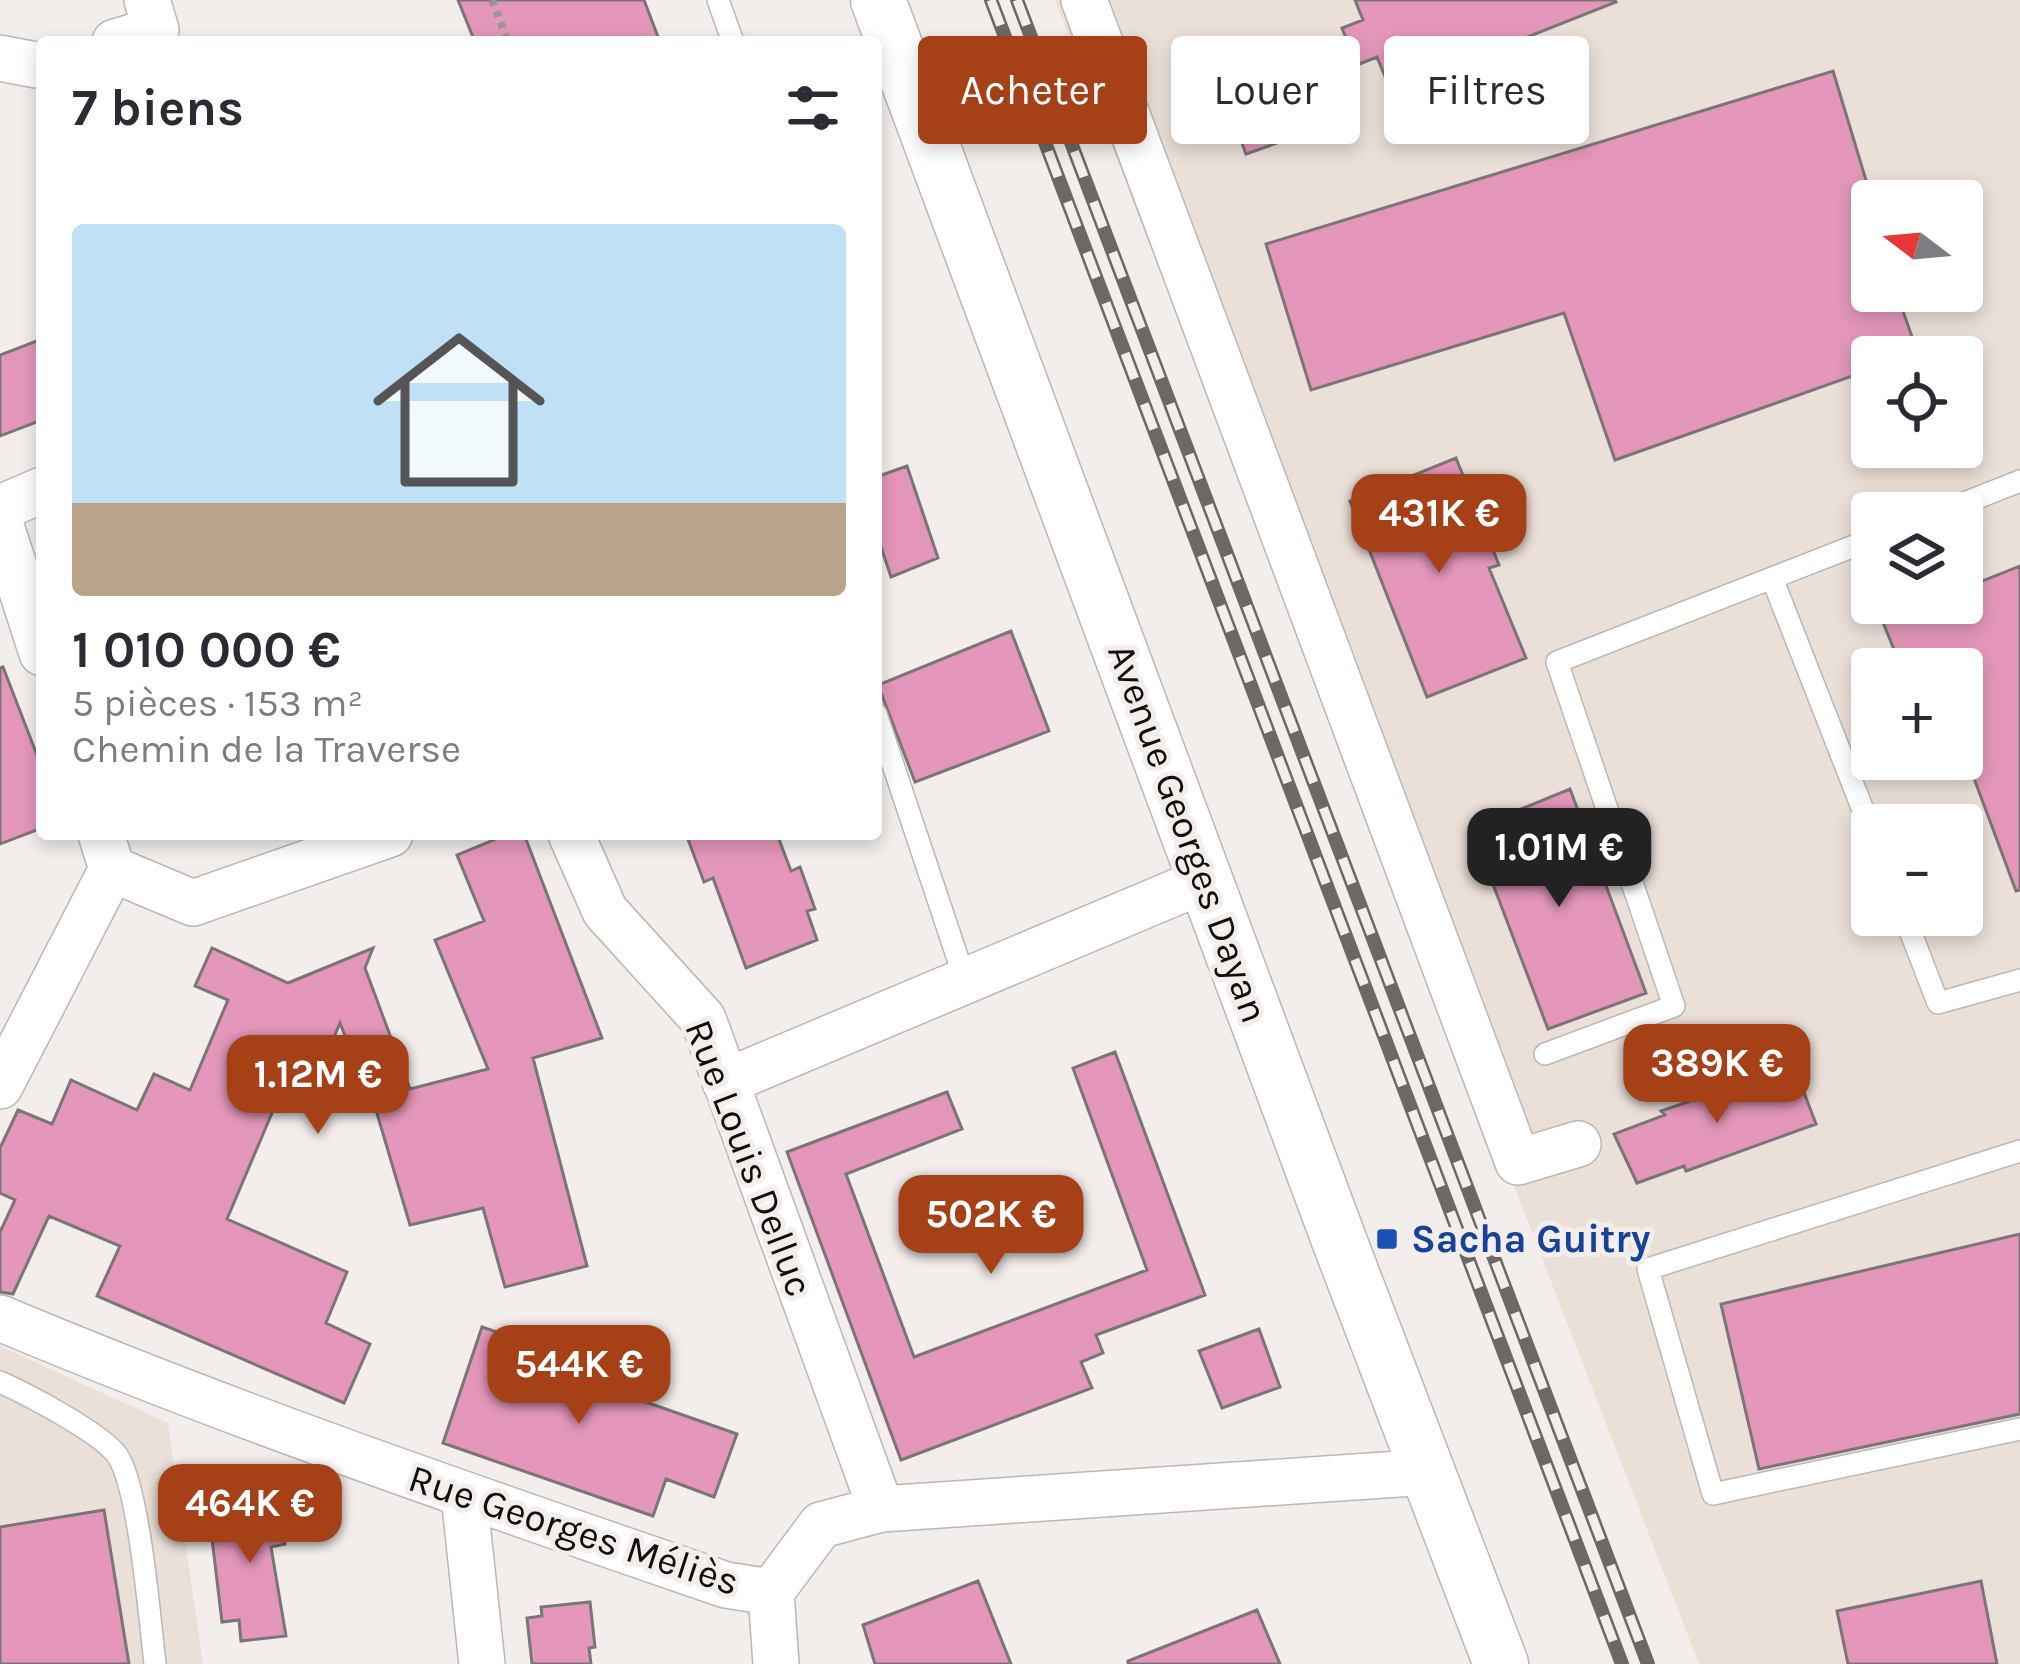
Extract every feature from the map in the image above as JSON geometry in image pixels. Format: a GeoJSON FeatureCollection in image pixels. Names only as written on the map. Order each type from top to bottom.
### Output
{"type":"FeatureCollection","features":[{"type":"Feature","properties":{"kind":"street"},"geometry":{"type":"LineString","coordinates":[[136,36],[156,30],[147,0]]}},
{"type":"Feature","properties":{"kind":"street","name":"Avenue Georges Dayan"},"geometry":{"type":"LineString","coordinates":[[878,0],[1501,1664]]}},
{"type":"Feature","properties":{"kind":"street"},"geometry":{"type":"LineString","coordinates":[[1084,0],[1518,1162],[1578,1144]]}},
{"type":"Feature","properties":{"kind":"street"},"geometry":{"type":"LineString","coordinates":[[0,508],[36,493]]}},
{"type":"Feature","properties":{"kind":"street"},"geometry":{"type":"LineString","coordinates":[[0,523],[36,634]]}},
{"type":"Feature","properties":{"kind":"street"},"geometry":{"type":"LineString","coordinates":[[0,1086],[106,852],[193,903],[373,840]]}},
{"type":"Feature","properties":{"kind":"street","name":"Rue Louis Delluc"},"geometry":{"type":"LineString","coordinates":[[574,840],[605,910],[703,1019],[881,1509]]}},
{"type":"Feature","properties":{"kind":"street"},"geometry":{"type":"LineString","coordinates":[[725,1082],[1205,880]]}},
{"type":"Feature","properties":{"kind":"street","name":"Rue Georges Méliès"},"geometry":{"type":"LineString","coordinates":[[0,1318],[182,1394],[464,1495],[726,1585],[771,1592],[821,1525],[881,1509],[1428,1472]]}},
{"type":"Feature","properties":{"kind":"street"},"geometry":{"type":"LineString","coordinates":[[464,1495],[482,1664]]}},
{"type":"Feature","properties":{"kind":"street"},"geometry":{"type":"LineString","coordinates":[[771,1592],[776,1664]]}},
{"type":"Feature","properties":{"kind":"lane"},"geometry":{"type":"LineString","coordinates":[[718,0],[731,36]]}},
{"type":"Feature","properties":{"kind":"lane"},"geometry":{"type":"LineString","coordinates":[[1983,496],[2020,481]]}},
{"type":"Feature","properties":{"kind":"lane"},"geometry":{"type":"LineString","coordinates":[[1545,1054],[1674,1006],[1557,662],[1851,547]]}},
{"type":"Feature","properties":{"kind":"lane"},"geometry":{"type":"LineString","coordinates":[[1772,578],[1861,804]]}},
{"type":"Feature","properties":{"kind":"lane"},"geometry":{"type":"LineString","coordinates":[[882,732],[965,980]]}},
{"type":"Feature","properties":{"kind":"lane"},"geometry":{"type":"LineString","coordinates":[[1912,936],[1938,1003],[2020,980]]}},
{"type":"Feature","properties":{"kind":"lane"},"geometry":{"type":"LineString","coordinates":[[2020,1151],[1648,1269],[1714,1494],[2020,1429]]}},
{"type":"Feature","properties":{"kind":"lane"},"geometry":{"type":"LineString","coordinates":[[0,1382],[82,1427],[118,1455],[134,1505],[155,1664]]}},
{"type":"Feature","properties":{"kind":"path"},"geometry":{"type":"LineString","coordinates":[[492,0],[506,36]]}},
{"type":"Feature","properties":{"kind":"shaded area"},"geometry":{"type":"Polygon","coordinates":[[[1055,0],[2020,0],[2020,1664],[1699,1664],[1111,144],[1147,144],[1147,36],[1069,36],[1055,0]]]}},
{"type":"Feature","properties":{"kind":"shaded area"},"geometry":{"type":"Polygon","coordinates":[[[0,1346],[168,1423],[203,1664],[0,1664],[0,1346]]]}},
{"type":"Feature","properties":{"kind":"building"},"geometry":{"type":"Polygon","coordinates":[[[458,0],[644,0],[658,36],[473,36],[458,0]]]}},
{"type":"Feature","properties":{"kind":"building"},"geometry":{"type":"Polygon","coordinates":[[[1355,0],[1616,2],[1530,36],[1384,36],[1384,74],[1377,57],[1360,64],[1360,36],[1345,36],[1342,28],[1363,20],[1355,0]]]}},
{"type":"Feature","properties":{"kind":"building"},"geometry":{"type":"Polygon","coordinates":[[[1833,71],[1866,180],[1851,180],[1851,312],[1903,312],[1912,336],[1851,336],[1851,376],[1615,460],[1564,313],[1311,390],[1266,244],[1833,71]]]}},
{"type":"Feature","properties":{"kind":"building"},"geometry":{"type":"Polygon","coordinates":[[[1242,144],[1274,144],[1246,154],[1242,144]]]}},
{"type":"Feature","properties":{"kind":"building"},"geometry":{"type":"Polygon","coordinates":[[[36,341],[36,422],[0,436],[0,355],[36,341]]]}},
{"type":"Feature","properties":{"kind":"building"},"geometry":{"type":"Polygon","coordinates":[[[1456,458],[1499,565],[1489,568],[1526,658],[1427,697],[1350,501],[1456,458]]]}},
{"type":"Feature","properties":{"kind":"building"},"geometry":{"type":"Polygon","coordinates":[[[907,466],[938,558],[891,577],[882,550],[882,475],[907,466]]]}},
{"type":"Feature","properties":{"kind":"building"},"geometry":{"type":"Polygon","coordinates":[[[2020,566],[2020,890],[2016,891],[1975,780],[1983,780],[1983,648],[1893,648],[1884,624],[1983,624],[1983,581],[2020,566]]]}},
{"type":"Feature","properties":{"kind":"building"},"geometry":{"type":"Polygon","coordinates":[[[1011,631],[1049,731],[915,782],[882,695],[882,683],[1011,631]]]}},
{"type":"Feature","properties":{"kind":"building"},"geometry":{"type":"Polygon","coordinates":[[[0,668],[36,752],[36,830],[0,844],[0,668]]]}},
{"type":"Feature","properties":{"kind":"building"},"geometry":{"type":"Polygon","coordinates":[[[1570,789],[1646,993],[1548,1029],[1472,829],[1570,789]]]}},
{"type":"Feature","properties":{"kind":"building"},"geometry":{"type":"Polygon","coordinates":[[[493,840],[526,840],[602,1038],[533,1058],[587,1266],[505,1287],[483,1208],[410,1225],[368,1083],[364,1085],[340,1023],[311,1091],[286,1080],[227,1219],[347,1272],[326,1323],[370,1344],[344,1403],[97,1296],[120,1246],[49,1216],[13,1294],[0,1292],[0,1232],[15,1200],[0,1193],[0,1148],[18,1110],[52,1124],[71,1080],[137,1110],[154,1074],[190,1090],[228,1000],[195,986],[212,948],[288,983],[373,948],[365,968],[410,1089],[488,1069],[435,940],[484,921],[457,855],[493,840]]]}},
{"type":"Feature","properties":{"kind":"building"},"geometry":{"type":"Polygon","coordinates":[[[688,840],[779,840],[791,871],[800,867],[815,909],[807,911],[817,940],[746,968],[713,878],[704,882],[688,840]]]}},
{"type":"Feature","properties":{"kind":"building"},"geometry":{"type":"Polygon","coordinates":[[[1115,1052],[1205,1295],[1096,1335],[1103,1353],[1081,1362],[1092,1388],[901,1460],[787,1152],[947,1092],[962,1129],[846,1174],[914,1357],[1147,1270],[1073,1068],[1115,1052]]]}},
{"type":"Feature","properties":{"kind":"building"},"geometry":{"type":"Polygon","coordinates":[[[1794,1066],[1816,1124],[1686,1171],[1684,1166],[1637,1183],[1614,1134],[1665,1115],[1661,1111],[1794,1066]]]}},
{"type":"Feature","properties":{"kind":"building"},"geometry":{"type":"Polygon","coordinates":[[[2020,1234],[2020,1414],[1759,1469],[1721,1304],[2020,1234]]]}},
{"type":"Feature","properties":{"kind":"building"},"geometry":{"type":"Polygon","coordinates":[[[482,1327],[608,1370],[603,1387],[737,1434],[714,1497],[666,1479],[653,1516],[443,1443],[482,1327]]]}},
{"type":"Feature","properties":{"kind":"building"},"geometry":{"type":"Polygon","coordinates":[[[1259,1329],[1280,1387],[1222,1408],[1199,1351],[1259,1329]]]}},
{"type":"Feature","properties":{"kind":"building"},"geometry":{"type":"Polygon","coordinates":[[[278,1496],[285,1544],[271,1547],[286,1636],[241,1641],[239,1620],[222,1622],[210,1522],[226,1520],[224,1502],[278,1496]]]}},
{"type":"Feature","properties":{"kind":"building"},"geometry":{"type":"Polygon","coordinates":[[[104,1510],[129,1664],[0,1664],[0,1527],[104,1510]]]}},
{"type":"Feature","properties":{"kind":"building"},"geometry":{"type":"Polygon","coordinates":[[[978,1581],[1011,1664],[875,1664],[863,1625],[978,1581]]]}},
{"type":"Feature","properties":{"kind":"building"},"geometry":{"type":"Polygon","coordinates":[[[1981,1581],[1997,1664],[1848,1664],[1837,1611],[1981,1581]]]}},
{"type":"Feature","properties":{"kind":"building"},"geometry":{"type":"Polygon","coordinates":[[[590,1602],[595,1647],[589,1648],[591,1664],[532,1664],[527,1618],[542,1616],[541,1607],[590,1602]]]}},
{"type":"Feature","properties":{"kind":"building"},"geometry":{"type":"Polygon","coordinates":[[[1257,1610],[1280,1664],[1128,1664],[1128,1661],[1257,1610]]]}},
{"type":"Feature","properties":{"kind":"railway"},"geometry":{"type":"LineString","coordinates":[[991,0],[1622,1664]]}},
{"type":"Feature","properties":{"kind":"railway"},"geometry":{"type":"LineString","coordinates":[[1017,0],[1648,1664]]}},
{"type":"Feature","properties":{"kind":"place","name":"Sacha Guitry"},"geometry":{"type":"Point","coordinates":[1387,1239]}}]}
